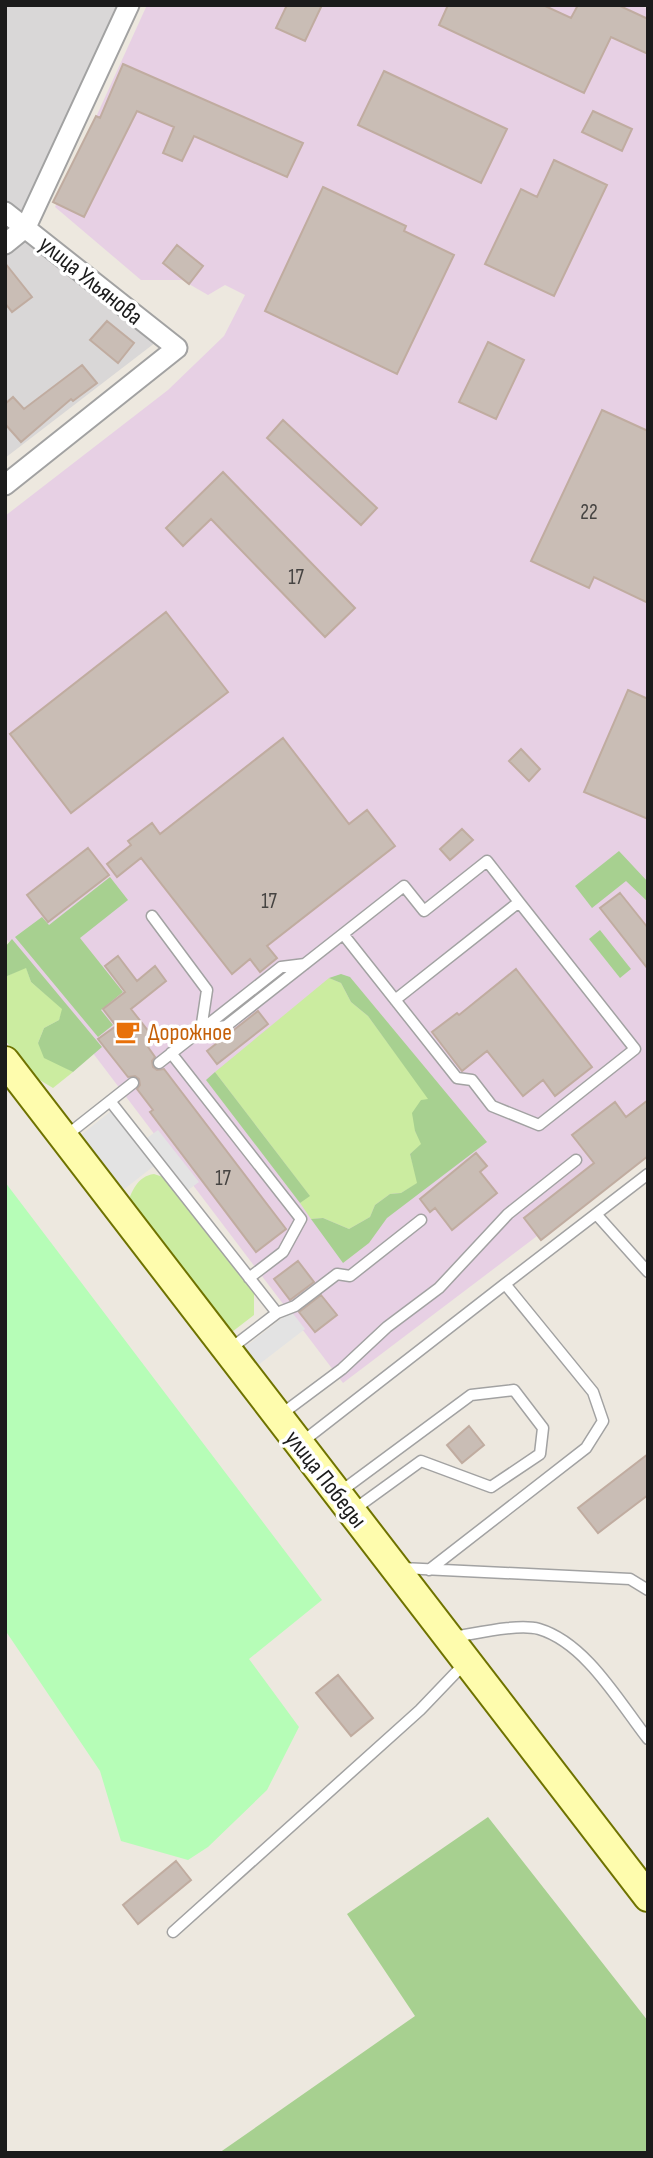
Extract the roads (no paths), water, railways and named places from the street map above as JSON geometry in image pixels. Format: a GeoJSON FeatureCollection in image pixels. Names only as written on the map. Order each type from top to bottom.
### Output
{"type":"FeatureCollection","features":[{"type":"Feature","properties":{"kind":"main road","name":"улица Победы"},"geometry":{"type":"LineString","coordinates":[[5,1061],[467,1662],[644,1885]]}},
{"type":"Feature","properties":{"kind":"street"},"geometry":{"type":"LineString","coordinates":[[5,244],[26,228],[129,5]]}},
{"type":"Feature","properties":{"kind":"street","name":"улица Ульянова"},"geometry":{"type":"LineString","coordinates":[[5,212],[177,348],[5,485]]}},
{"type":"Feature","properties":{"kind":"lane"},"geometry":{"type":"LineString","coordinates":[[159,1063],[281,967],[305,964],[343,934],[404,886],[424,911],[487,861],[635,1049],[539,1125],[492,1106],[472,1080],[457,1078],[343,934]]}},
{"type":"Feature","properties":{"kind":"lane"},"geometry":{"type":"LineString","coordinates":[[395,1000],[520,902]]}},
{"type":"Feature","properties":{"kind":"lane"},"geometry":{"type":"LineString","coordinates":[[152,916],[207,990],[201,1030]]}},
{"type":"Feature","properties":{"kind":"lane"},"geometry":{"type":"LineString","coordinates":[[171,1053],[301,1219],[282,1252],[250,1278]]}},
{"type":"Feature","properties":{"kind":"lane"},"geometry":{"type":"LineString","coordinates":[[64,1137],[133,1083]]}},
{"type":"Feature","properties":{"kind":"lane"},"geometry":{"type":"LineString","coordinates":[[110,1101],[277,1313]]}},
{"type":"Feature","properties":{"kind":"lane"},"geometry":{"type":"LineString","coordinates":[[278,1416],[342,1369],[387,1327],[439,1288],[508,1214],[576,1160]]}},
{"type":"Feature","properties":{"kind":"lane"},"geometry":{"type":"LineString","coordinates":[[299,1444],[648,1174]]}},
{"type":"Feature","properties":{"kind":"lane"},"geometry":{"type":"LineString","coordinates":[[596,1214],[648,1272]]}},
{"type":"Feature","properties":{"kind":"lane"},"geometry":{"type":"LineString","coordinates":[[228,1351],[277,1313],[295,1306],[337,1274],[350,1276],[421,1220]]}},
{"type":"Feature","properties":{"kind":"lane"},"geometry":{"type":"LineString","coordinates":[[429,1570],[586,1448],[603,1420],[593,1392],[505,1284]]}},
{"type":"Feature","properties":{"kind":"lane"},"geometry":{"type":"LineString","coordinates":[[514,1390],[542,1428],[540,1454],[491,1487],[421,1461],[345,1503],[471,1395],[514,1390]]}},
{"type":"Feature","properties":{"kind":"lane"},"geometry":{"type":"LineString","coordinates":[[395,1568],[630,1579],[648,1590]]}},
{"type":"Feature","properties":{"kind":"lane"},"geometry":{"type":"LineString","coordinates":[[449,1638],[498,1630],[538,1629],[579,1650],[648,1739]]}},
{"type":"Feature","properties":{"kind":"lane"},"geometry":{"type":"LineString","coordinates":[[173,1932],[420,1710],[467,1662]]}},
{"type":"Feature","properties":{"kind":"place","name":"Дорожное"},"geometry":{"type":"Point","coordinates":[128,1032]}}]}
